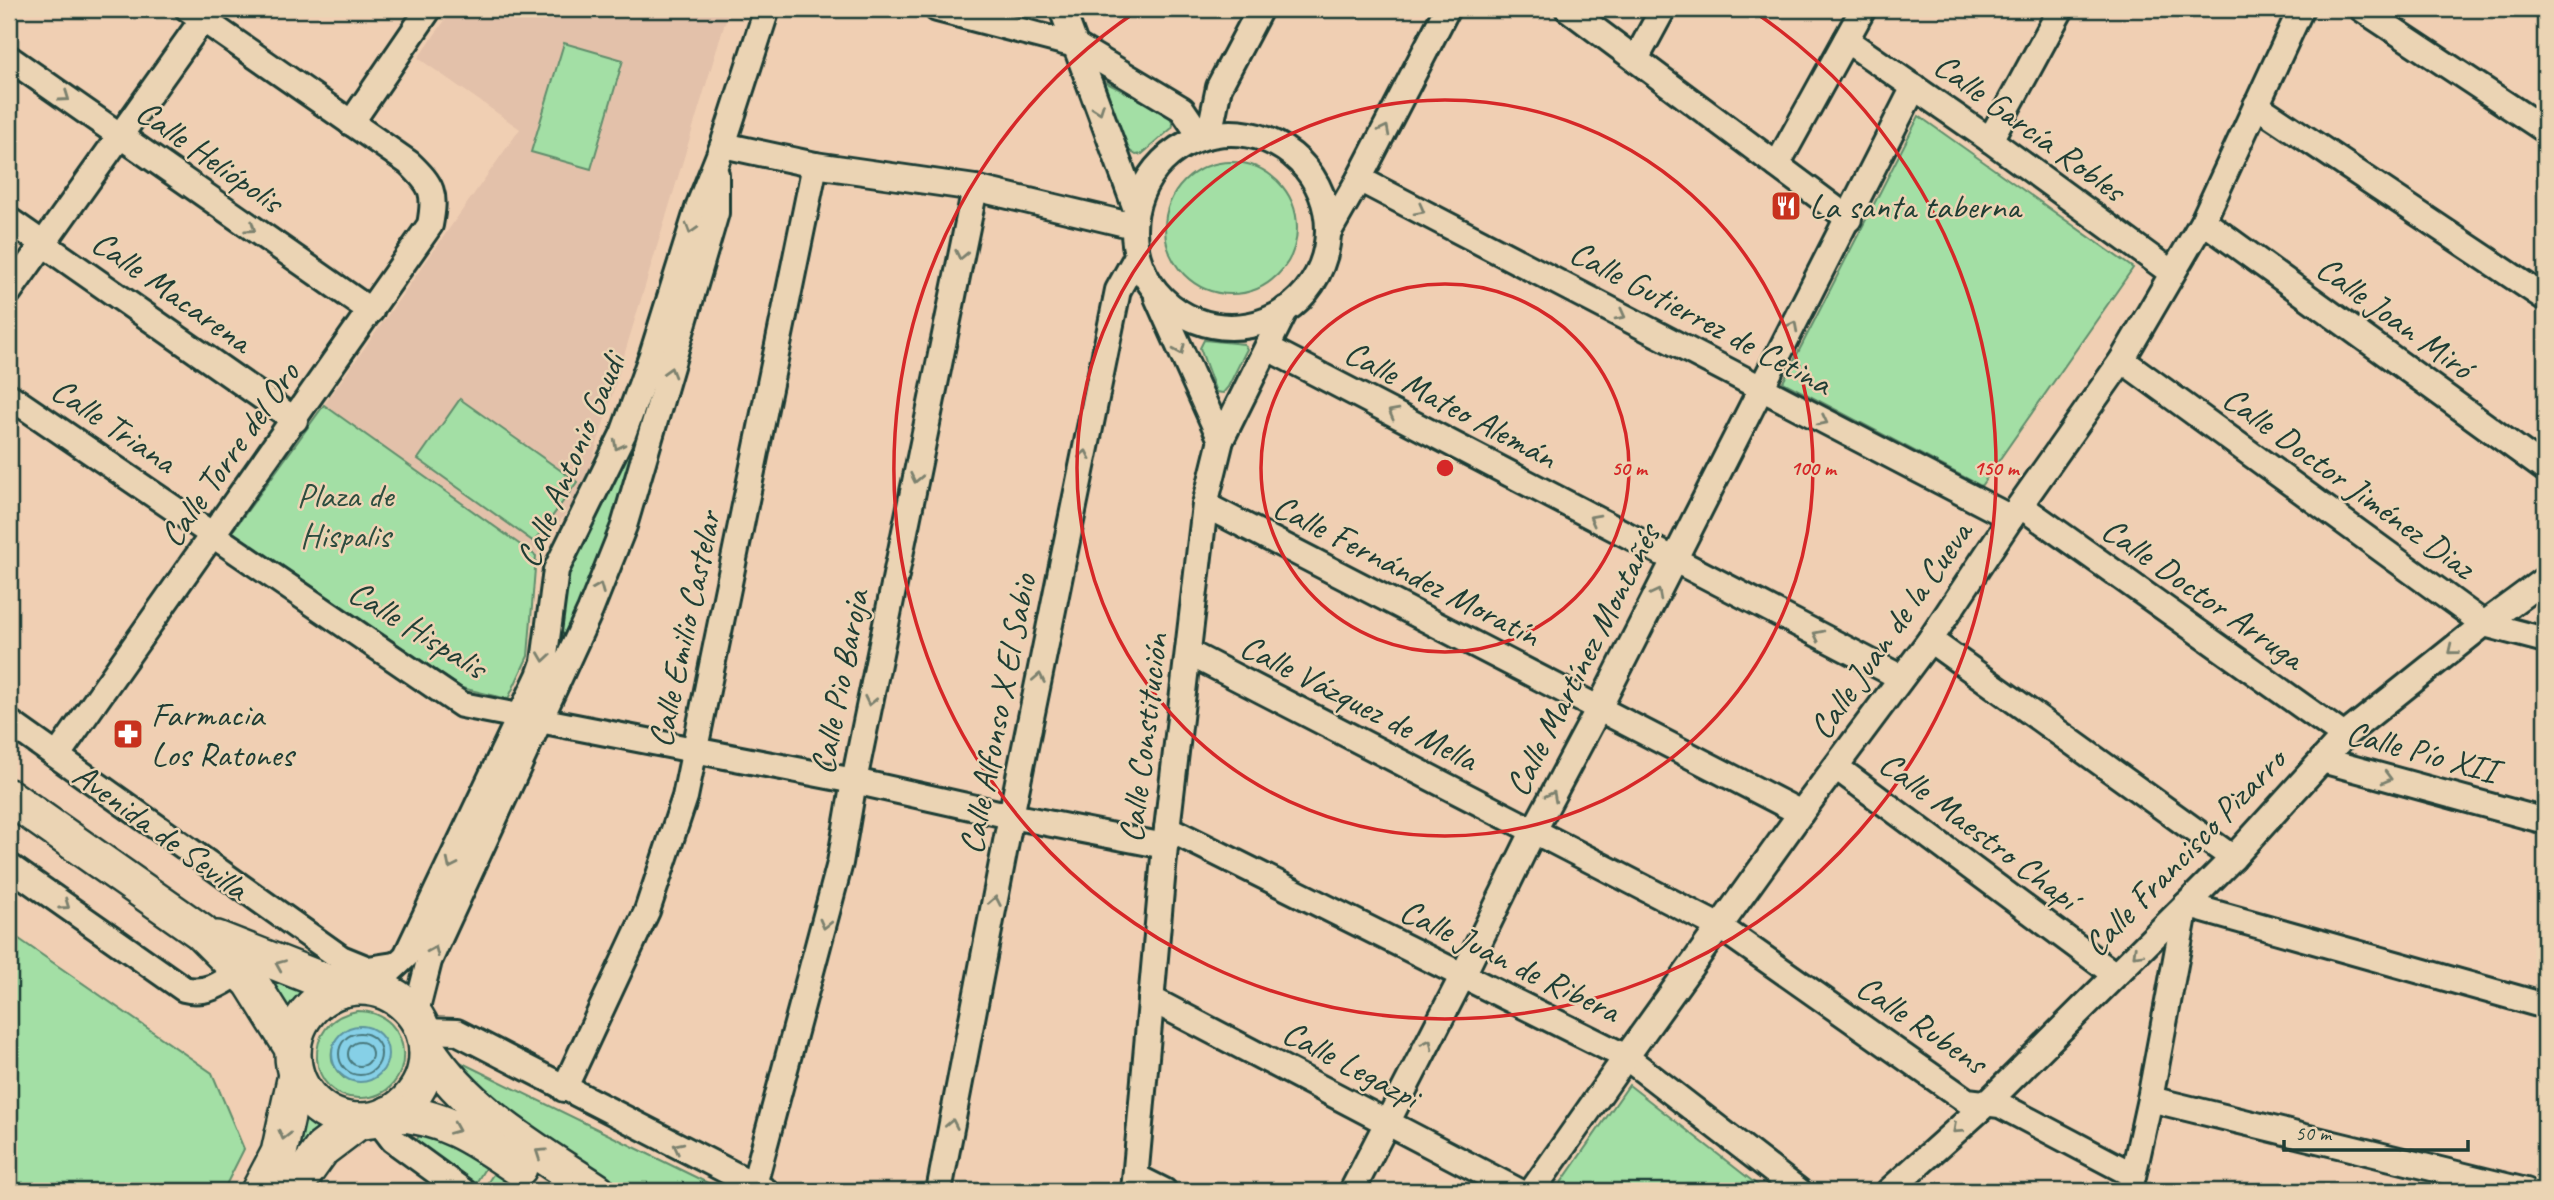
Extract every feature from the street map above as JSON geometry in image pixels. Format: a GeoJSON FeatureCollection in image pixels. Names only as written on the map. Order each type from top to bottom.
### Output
{"type":"FeatureCollection","features":[{"type":"Feature","properties":{"kind":"main road","name":"Avenida de Sevilla"},"geometry":{"type":"LineString","coordinates":[[9,797],[201,932],[251,982],[295,1062]]}},
{"type":"Feature","properties":{"kind":"main road","name":"Avenida de Sevilla"},"geometry":{"type":"LineString","coordinates":[[201,932],[352,988]]}},
{"type":"Feature","properties":{"kind":"main road"},"geometry":{"type":"LineString","coordinates":[[259,1191],[279,1153],[298,1029],[309,1011],[325,998],[352,988],[378,990],[395,997],[422,1021],[453,1085],[480,1110],[597,1191]]}},
{"type":"Feature","properties":{"kind":"main road"},"geometry":{"type":"LineString","coordinates":[[292,1191],[322,1149],[410,1098],[420,1084],[425,1066],[422,1021]]}},
{"type":"Feature","properties":{"kind":"main road"},"geometry":{"type":"LineString","coordinates":[[295,1062],[306,1094],[320,1108],[338,1118],[414,1115],[462,1132],[555,1191]]}},
{"type":"Feature","properties":{"kind":"street"},"geometry":{"type":"LineString","coordinates":[[9,292],[121,136],[200,12],[351,123],[429,9]]}},
{"type":"Feature","properties":{"kind":"street","name":"Calle Antonio Gaudi"},"geometry":{"type":"LineString","coordinates":[[422,1021],[429,961],[531,718],[544,662],[551,593],[559,560],[623,434],[652,355],[699,205],[720,155],[767,9]]}},
{"type":"Feature","properties":{"kind":"street"},"geometry":{"type":"LineString","coordinates":[[937,9],[1075,45],[1182,109],[1205,136]]}},
{"type":"Feature","properties":{"kind":"street"},"geometry":{"type":"LineString","coordinates":[[1062,9],[1135,218],[1137,256],[1221,440]]}},
{"type":"Feature","properties":{"kind":"street"},"geometry":{"type":"LineString","coordinates":[[1205,136],[1219,87],[1260,9]]}},
{"type":"Feature","properties":{"kind":"street"},"geometry":{"type":"LineString","coordinates":[[1328,233],[1447,9]]}},
{"type":"Feature","properties":{"kind":"street"},"geometry":{"type":"LineString","coordinates":[[1568,9],[1849,219]]}},
{"type":"Feature","properties":{"kind":"street"},"geometry":{"type":"LineString","coordinates":[[1636,59],[1663,9]]}},
{"type":"Feature","properties":{"kind":"street"},"geometry":{"type":"LineString","coordinates":[[1777,165],[1863,9]]}},
{"type":"Feature","properties":{"kind":"street"},"geometry":{"type":"LineString","coordinates":[[1990,140],[2062,9]]}},
{"type":"Feature","properties":{"kind":"street","name":"Calle Juan de la Cueva"},"geometry":{"type":"LineString","coordinates":[[1532,1191],[1801,813],[1930,640],[2122,360],[2203,221],[2301,9]]}},
{"type":"Feature","properties":{"kind":"street"},"geometry":{"type":"LineString","coordinates":[[2362,9],[2545,130]]}},
{"type":"Feature","properties":{"kind":"street","name":"Calle García Robles"},"geometry":{"type":"LineString","coordinates":[[1846,40],[1990,140],[2172,273]]}},
{"type":"Feature","properties":{"kind":"street","name":"Calle Heliópolis"},"geometry":{"type":"LineString","coordinates":[[9,58],[370,311]]}},
{"type":"Feature","properties":{"kind":"street","name":"Calle Martínez Montañés"},"geometry":{"type":"LineString","coordinates":[[1352,1191],[1914,87]]}},
{"type":"Feature","properties":{"kind":"street"},"geometry":{"type":"LineString","coordinates":[[2256,105],[2545,298]]}},
{"type":"Feature","properties":{"kind":"street","name":"Calle Torre del Oro"},"geometry":{"type":"LineString","coordinates":[[57,756],[430,225],[435,203],[429,183],[409,163],[351,123]]}},
{"type":"Feature","properties":{"kind":"street"},"geometry":{"type":"LineString","coordinates":[[1135,218],[1144,186],[1159,165],[1178,148],[1205,136],[1233,132],[1256,135],[1288,151],[1306,167],[1318,187],[1326,209],[1328,233],[1325,253],[1314,280],[1301,296],[1273,317],[1237,327],[1215,326],[1180,312],[1152,288]]}},
{"type":"Feature","properties":{"kind":"street"},"geometry":{"type":"LineString","coordinates":[[720,155],[815,165],[975,188],[1135,218]]}},
{"type":"Feature","properties":{"kind":"street","name":"Calle Antonio Gaudi"},"geometry":{"type":"LineString","coordinates":[[352,988],[401,962],[409,950],[590,611],[624,526],[716,214],[720,155]]}},
{"type":"Feature","properties":{"kind":"street","name":"Calle Emilio Castelar"},"geometry":{"type":"LineString","coordinates":[[564,1089],[647,911],[685,797],[815,165]]}},
{"type":"Feature","properties":{"kind":"street","name":"Calle Gutierrez de Cetina"},"geometry":{"type":"LineString","coordinates":[[1359,179],[1761,389],[2016,512]]}},
{"type":"Feature","properties":{"kind":"street","name":"Calle Pio Baroja"},"geometry":{"type":"LineString","coordinates":[[751,1186],[840,863],[854,781],[975,188]]}},
{"type":"Feature","properties":{"kind":"street","name":"Calle Macarena"},"geometry":{"type":"LineString","coordinates":[[9,220],[295,419]]}},
{"type":"Feature","properties":{"kind":"street","name":"Calle Joan Miró"},"geometry":{"type":"LineString","coordinates":[[2203,221],[2545,469]]}},
{"type":"Feature","properties":{"kind":"street","name":"Calle Alfonso X El Sabio"},"geometry":{"type":"LineString","coordinates":[[939,1191],[1011,816],[1118,290],[1137,256]]}},
{"type":"Feature","properties":{"kind":"street","name":"Calle Constitución"},"geometry":{"type":"LineString","coordinates":[[1135,1184],[1166,837],[1205,505],[1221,440],[1286,309]]}},
{"type":"Feature","properties":{"kind":"street","name":"Calle Mateo Alemán"},"geometry":{"type":"LineString","coordinates":[[1268,348],[1900,677]]}},
{"type":"Feature","properties":{"kind":"street","name":"Calle Doctor Jiménez Diaz"},"geometry":{"type":"LineString","coordinates":[[2122,360],[2484,624],[2545,640]]}},
{"type":"Feature","properties":{"kind":"street","name":"Calle Triana"},"geometry":{"type":"LineString","coordinates":[[9,396],[214,536]]}},
{"type":"Feature","properties":{"kind":"street","name":"Calle Fernández Moratín"},"geometry":{"type":"LineString","coordinates":[[1205,505],[1801,813]]}},
{"type":"Feature","properties":{"kind":"street","name":"Calle Doctor Arruga"},"geometry":{"type":"LineString","coordinates":[[2016,512],[2344,736]]}},
{"type":"Feature","properties":{"kind":"street","name":"Calle Hispalis"},"geometry":{"type":"LineString","coordinates":[[214,536],[462,705],[854,781]]}},
{"type":"Feature","properties":{"kind":"street","name":"Calle Francisco Pizarro"},"geometry":{"type":"LineString","coordinates":[[1889,1191],[1985,1105],[2233,858],[2344,736],[2545,579]]}},
{"type":"Feature","properties":{"kind":"street"},"geometry":{"type":"LineString","coordinates":[[1930,640],[2233,858]]}},
{"type":"Feature","properties":{"kind":"street","name":"Calle Vázquez de Mella"},"geometry":{"type":"LineString","coordinates":[[1189,653],[1720,927]]}},
{"type":"Feature","properties":{"kind":"street","name":"Avenida de Sevilla"},"geometry":{"type":"LineString","coordinates":[[9,722],[341,958],[375,970],[401,962]]}},
{"type":"Feature","properties":{"kind":"street","name":"Calle Pío XII"},"geometry":{"type":"LineString","coordinates":[[2322,760],[2545,821]]}},
{"type":"Feature","properties":{"kind":"street","name":"Calle Maestro Chapí"},"geometry":{"type":"LineString","coordinates":[[1836,767],[2114,974]]}},
{"type":"Feature","properties":{"kind":"street","name":"Calle Juan de Ribera"},"geometry":{"type":"LineString","coordinates":[[854,781],[1011,816],[1166,837],[1626,1057],[1799,1191]]}},
{"type":"Feature","properties":{"kind":"street"},"geometry":{"type":"LineString","coordinates":[[9,866],[184,989],[200,992],[210,989],[241,971]]}},
{"type":"Feature","properties":{"kind":"street"},"geometry":{"type":"LineString","coordinates":[[2131,1183],[2150,1099],[2186,905],[2545,1006]]}},
{"type":"Feature","properties":{"kind":"street","name":"Calle Rubens"},"geometry":{"type":"LineString","coordinates":[[1720,927],[1967,1101],[2000,1105],[2131,1183]]}},
{"type":"Feature","properties":{"kind":"street"},"geometry":{"type":"LineString","coordinates":[[314,938],[352,988]]}},
{"type":"Feature","properties":{"kind":"street","name":"Calle Legazpi"},"geometry":{"type":"LineString","coordinates":[[1151,999],[1518,1191]]}},
{"type":"Feature","properties":{"kind":"street"},"geometry":{"type":"LineString","coordinates":[[457,1032],[422,1021],[426,1007],[432,1016],[457,1032],[751,1186]]}},
{"type":"Feature","properties":{"kind":"street"},"geometry":{"type":"LineString","coordinates":[[2150,1099],[2526,1191]]}},
{"type":"Feature","properties":{"kind":"street"},"geometry":{"type":"LineString","coordinates":[[375,1118],[393,1140],[463,1191]]}},
{"type":"Feature","properties":{"kind":"street"},"geometry":{"type":"LineString","coordinates":[[1135,1184],[1164,1191]]}},
{"type":"Feature","properties":{"kind":"shaded area"},"geometry":{"type":"Polygon","coordinates":[[[453,9],[729,9],[592,461],[577,497],[536,556],[324,405],[520,129],[418,58],[453,9]]]}},
{"type":"Feature","properties":{"kind":"green space"},"geometry":{"type":"Polygon","coordinates":[[[564,43],[623,60],[591,169],[531,152],[564,43]]]}},
{"type":"Feature","properties":{"kind":"green space"},"geometry":{"type":"Polygon","coordinates":[[[1103,81],[1169,114],[1172,128],[1142,154],[1136,155],[1127,149],[1103,81]]]}},
{"type":"Feature","properties":{"kind":"green space"},"geometry":{"type":"Polygon","coordinates":[[[1919,116],[2133,268],[1981,486],[1783,382],[1919,116]]]}},
{"type":"Feature","properties":{"kind":"green space"},"geometry":{"type":"Polygon","coordinates":[[[1231,162],[1256,167],[1278,181],[1292,203],[1297,228],[1292,253],[1278,275],[1256,289],[1231,294],[1206,289],[1184,275],[1170,253],[1165,228],[1170,203],[1184,181],[1206,167],[1231,162]]]}},
{"type":"Feature","properties":{"kind":"green space"},"geometry":{"type":"Polygon","coordinates":[[[1204,340],[1244,344],[1247,349],[1223,393],[1216,392],[1200,348],[1204,340]]]}},
{"type":"Feature","properties":{"kind":"green space"},"geometry":{"type":"Polygon","coordinates":[[[664,365],[613,535],[560,660],[552,660],[567,569],[664,365]]]}},
{"type":"Feature","properties":{"kind":"green space"},"geometry":{"type":"Polygon","coordinates":[[[460,399],[577,482],[534,542],[418,459],[460,399]]]}},
{"type":"Feature","properties":{"kind":"green space","name":"Plaza de Hispalis"},"geometry":{"type":"Polygon","coordinates":[[[324,405],[536,556],[528,656],[508,699],[462,688],[232,532],[324,405]]]}},
{"type":"Feature","properties":{"kind":"green space"},"geometry":{"type":"Polygon","coordinates":[[[9,932],[212,1073],[244,1149],[223,1191],[9,1191],[9,932]]]}},
{"type":"Feature","properties":{"kind":"green space"},"geometry":{"type":"Polygon","coordinates":[[[259,971],[317,989],[305,997],[293,1015],[259,971]]]}},
{"type":"Feature","properties":{"kind":"green space"},"geometry":{"type":"Polygon","coordinates":[[[357,1011],[377,1015],[391,1024],[400,1038],[403,1054],[401,1070],[393,1084],[380,1094],[361,1098],[343,1095],[329,1087],[321,1074],[317,1059],[319,1043],[326,1029],[339,1017],[357,1011]],[[361,1026],[343,1033],[333,1046],[333,1062],[344,1078],[382,1071],[387,1056],[384,1042],[369,1028],[361,1026]]]}},
{"type":"Feature","properties":{"kind":"green space"},"geometry":{"type":"Polygon","coordinates":[[[458,1061],[724,1191],[617,1191],[472,1083],[458,1061]]]}},
{"type":"Feature","properties":{"kind":"green space"},"geometry":{"type":"Polygon","coordinates":[[[1629,1085],[1765,1191],[1557,1191],[1629,1085]]]}},
{"type":"Feature","properties":{"kind":"green space"},"geometry":{"type":"Polygon","coordinates":[[[299,1102],[310,1114],[330,1126],[283,1178],[299,1102]]]}},
{"type":"Feature","properties":{"kind":"green space"},"geometry":{"type":"Polygon","coordinates":[[[423,1130],[490,1160],[476,1183],[416,1141],[423,1130]]]}},
{"type":"Feature","properties":{"kind":"green space"},"geometry":{"type":"Polygon","coordinates":[[[498,1167],[534,1191],[493,1191],[486,1185],[498,1167]]]}},
{"type":"Feature","properties":{"kind":"water"},"geometry":{"type":"Polygon","coordinates":[[[360,1026],[371,1028],[380,1034],[386,1043],[386,1065],[380,1074],[371,1080],[360,1082],[349,1080],[340,1074],[334,1065],[332,1054],[334,1043],[340,1034],[349,1028],[360,1026]]]}},
{"type":"Feature","properties":{"kind":"place","name":"La santa taberna"},"geometry":{"type":"Point","coordinates":[1786,206]}},
{"type":"Feature","properties":{"kind":"place","name":"Farmacia Los Ratones"},"geometry":{"type":"Point","coordinates":[128,734]}}]}
